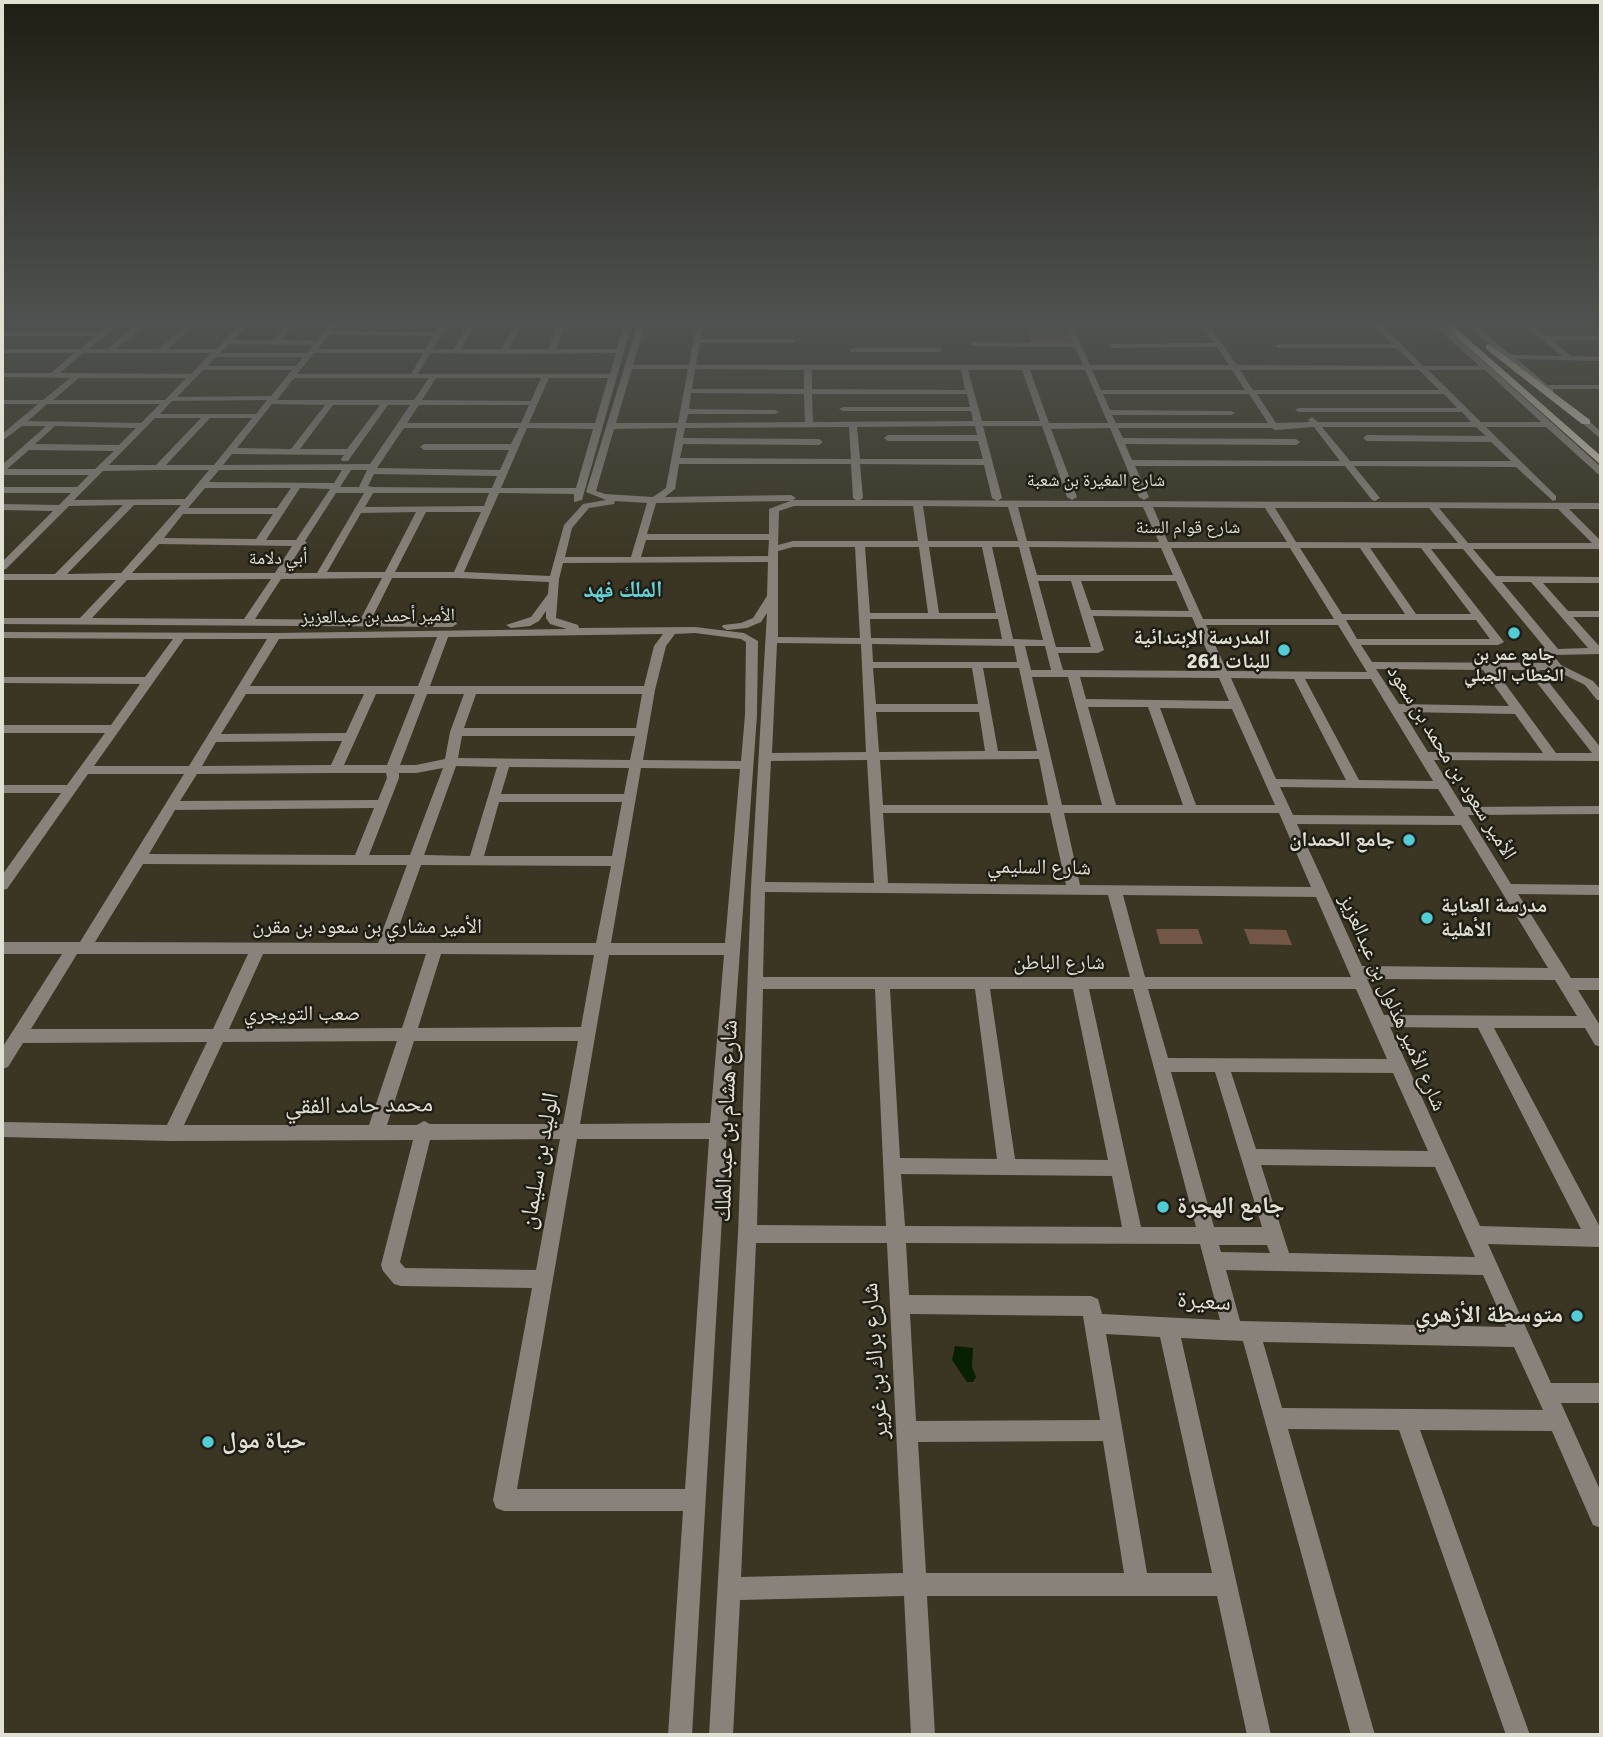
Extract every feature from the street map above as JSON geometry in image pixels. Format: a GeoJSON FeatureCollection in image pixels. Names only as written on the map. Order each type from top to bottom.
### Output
{"type":"FeatureCollection","features":[{"type":"Feature","properties":{"kind":"main road"},"geometry":{"type":"LineString","coordinates":[[1536,404],[1601,462]]}},
{"type":"Feature","properties":{"kind":"main road"},"geometry":{"type":"LineString","coordinates":[[1552,404],[1601,448]]}},
{"type":"Feature","properties":{"kind":"main road"},"geometry":{"type":"LineString","coordinates":[[1563,404],[1586,422]]}},
{"type":"Feature","properties":{"kind":"street"},"geometry":{"type":"LineString","coordinates":[[2,438],[42,404]]}},
{"type":"Feature","properties":{"kind":"street"},"geometry":{"type":"LineString","coordinates":[[2,567],[164,404]]}},
{"type":"Feature","properties":{"kind":"street"},"geometry":{"type":"LineString","coordinates":[[83,622],[156,541],[269,404]]}},
{"type":"Feature","properties":{"kind":"street"},"geometry":{"type":"LineString","coordinates":[[295,450],[329,404]]}},
{"type":"Feature","properties":{"kind":"street"},"geometry":{"type":"LineString","coordinates":[[247,623],[302,543],[335,488],[350,452],[383,404]]}},
{"type":"Feature","properties":{"kind":"street"},"geometry":{"type":"LineString","coordinates":[[370,490],[363,487],[414,404]]}},
{"type":"Feature","properties":{"kind":"street"},"geometry":{"type":"LineString","coordinates":[[458,575],[533,404]]}},
{"type":"Feature","properties":{"kind":"street"},"geometry":{"type":"LineString","coordinates":[[604,404],[554,579],[551,618],[564,626],[612,630]]}},
{"type":"Feature","properties":{"kind":"street"},"geometry":{"type":"LineString","coordinates":[[619,404],[612,426],[978,423],[1112,427],[1280,427],[1318,424],[1549,424]]}},
{"type":"Feature","properties":{"kind":"street"},"geometry":{"type":"LineString","coordinates":[[567,527],[586,506],[651,500],[670,489],[686,404]]}},
{"type":"Feature","properties":{"kind":"street"},"geometry":{"type":"LineString","coordinates":[[774,426],[776,404]]}},
{"type":"Feature","properties":{"kind":"street"},"geometry":{"type":"LineString","coordinates":[[811,404],[819,442],[819,462]]}},
{"type":"Feature","properties":{"kind":"street"},"geometry":{"type":"LineString","coordinates":[[842,404],[855,462],[858,498]]}},
{"type":"Feature","properties":{"kind":"street"},"geometry":{"type":"LineString","coordinates":[[973,404],[997,498]]}},
{"type":"Feature","properties":{"kind":"street"},"geometry":{"type":"LineString","coordinates":[[1038,404],[1072,497]]}},
{"type":"Feature","properties":{"kind":"street","name":"شارع الأمير هذلول بن عبدالعزيز"},"geometry":{"type":"LineString","coordinates":[[1102,404],[1601,1517]]}},
{"type":"Feature","properties":{"kind":"street"},"geometry":{"type":"LineString","coordinates":[[1225,404],[1240,427]]}},
{"type":"Feature","properties":{"kind":"street"},"geometry":{"type":"LineString","coordinates":[[1262,404],[1296,442],[1310,463]]}},
{"type":"Feature","properties":{"kind":"street"},"geometry":{"type":"LineString","coordinates":[[1294,404],[1318,424],[1374,498]]}},
{"type":"Feature","properties":{"kind":"street"},"geometry":{"type":"LineString","coordinates":[[1459,404],[1553,498]]}},
{"type":"Feature","properties":{"kind":"street"},"geometry":{"type":"LineString","coordinates":[[1527,404],[1601,472]]}},
{"type":"Feature","properties":{"kind":"street"},"geometry":{"type":"LineString","coordinates":[[1565,404],[1601,436]]}},
{"type":"Feature","properties":{"kind":"street"},"geometry":{"type":"LineString","coordinates":[[843,409],[974,409]]}},
{"type":"Feature","properties":{"kind":"street"},"geometry":{"type":"LineString","coordinates":[[1299,410],[1465,410]]}},
{"type":"Feature","properties":{"kind":"street"},"geometry":{"type":"LineString","coordinates":[[685,411],[775,412]]}},
{"type":"Feature","properties":{"kind":"street"},"geometry":{"type":"LineString","coordinates":[[1106,412],[1231,413]]}},
{"type":"Feature","properties":{"kind":"street"},"geometry":{"type":"LineString","coordinates":[[152,416],[259,416]]}},
{"type":"Feature","properties":{"kind":"street"},"geometry":{"type":"LineString","coordinates":[[158,468],[208,416]]}},
{"type":"Feature","properties":{"kind":"street"},"geometry":{"type":"LineString","coordinates":[[19,423],[142,426]]}},
{"type":"Feature","properties":{"kind":"street"},"geometry":{"type":"LineString","coordinates":[[887,424],[891,462]]}},
{"type":"Feature","properties":{"kind":"street"},"geometry":{"type":"LineString","coordinates":[[1356,424],[1379,455]]}},
{"type":"Feature","properties":{"kind":"street"},"geometry":{"type":"LineString","coordinates":[[2,470],[52,425]]}},
{"type":"Feature","properties":{"kind":"street"},"geometry":{"type":"LineString","coordinates":[[400,425],[597,426]]}},
{"type":"Feature","properties":{"kind":"street"},"geometry":{"type":"LineString","coordinates":[[416,459],[435,425]]}},
{"type":"Feature","properties":{"kind":"street","name":"شارع المغيرة بن شعبة"},"geometry":{"type":"LineString","coordinates":[[612,426],[590,490],[593,494],[651,500],[1072,497],[1269,506],[1601,506]]}},
{"type":"Feature","properties":{"kind":"street"},"geometry":{"type":"LineString","coordinates":[[888,438],[981,438]]}},
{"type":"Feature","properties":{"kind":"street"},"geometry":{"type":"LineString","coordinates":[[1367,438],[1494,439]]}},
{"type":"Feature","properties":{"kind":"street"},"geometry":{"type":"LineString","coordinates":[[679,440],[819,442]]}},
{"type":"Feature","properties":{"kind":"street"},"geometry":{"type":"LineString","coordinates":[[1119,441],[1296,442]]}},
{"type":"Feature","properties":{"kind":"street"},"geometry":{"type":"LineString","coordinates":[[27,447],[121,448]]}},
{"type":"Feature","properties":{"kind":"street"},"geometry":{"type":"LineString","coordinates":[[2,470],[373,469],[416,459],[515,447]]}},
{"type":"Feature","properties":{"kind":"street"},"geometry":{"type":"LineString","coordinates":[[229,451],[350,452]]}},
{"type":"Feature","properties":{"kind":"street"},"geometry":{"type":"LineString","coordinates":[[1129,463],[1348,463],[1379,455],[1519,464]]}},
{"type":"Feature","properties":{"kind":"street"},"geometry":{"type":"LineString","coordinates":[[416,459],[503,473]]}},
{"type":"Feature","properties":{"kind":"street"},"geometry":{"type":"LineString","coordinates":[[675,461],[988,462]]}},
{"type":"Feature","properties":{"kind":"street"},"geometry":{"type":"LineString","coordinates":[[201,485],[370,490],[580,491]]}},
{"type":"Feature","properties":{"kind":"street"},"geometry":{"type":"LineString","coordinates":[[259,542],[297,486]]}},
{"type":"Feature","properties":{"kind":"street"},"geometry":{"type":"LineString","coordinates":[[670,489],[686,499]]}},
{"type":"Feature","properties":{"kind":"street"},"geometry":{"type":"LineString","coordinates":[[2,490],[79,490]]}},
{"type":"Feature","properties":{"kind":"street"},"geometry":{"type":"LineString","coordinates":[[320,576],[370,490]]}},
{"type":"Feature","properties":{"kind":"street","name":"شارع المغيرة بن شعبة"},"geometry":{"type":"LineString","coordinates":[[774,509],[793,503],[1013,506],[1374,498],[1601,499]]}},
{"type":"Feature","properties":{"kind":"street"},"geometry":{"type":"LineString","coordinates":[[718,499],[759,505],[773,543]]}},
{"type":"Feature","properties":{"kind":"street"},"geometry":{"type":"LineString","coordinates":[[635,560],[651,500]]}},
{"type":"Feature","properties":{"kind":"street"},"geometry":{"type":"LineString","coordinates":[[58,577],[132,502]]}},
{"type":"Feature","properties":{"kind":"street"},"geometry":{"type":"LineString","coordinates":[[2,507],[186,502]]}},
{"type":"Feature","properties":{"kind":"street"},"geometry":{"type":"LineString","coordinates":[[918,505],[934,616]]}},
{"type":"Feature","properties":{"kind":"street"},"geometry":{"type":"LineString","coordinates":[[1013,506],[1058,674]]}},
{"type":"Feature","properties":{"kind":"street","name":"الأمير سعود بن محمد بن سعود"},"geometry":{"type":"LineString","coordinates":[[1269,506],[1601,1040]]}},
{"type":"Feature","properties":{"kind":"street"},"geometry":{"type":"LineString","coordinates":[[1433,507],[1555,652]]}},
{"type":"Feature","properties":{"kind":"street"},"geometry":{"type":"LineString","coordinates":[[1562,507],[1601,546]]}},
{"type":"Feature","properties":{"kind":"street"},"geometry":{"type":"LineString","coordinates":[[364,623],[423,509]]}},
{"type":"Feature","properties":{"kind":"street"},"geometry":{"type":"LineString","coordinates":[[359,510],[487,509]]}},
{"type":"Feature","properties":{"kind":"street","name":"شارع هشام بن عبدالملك"},"geometry":{"type":"LineString","coordinates":[[721,1735],[747,1234],[758,887],[772,640],[774,509]]}},
{"type":"Feature","properties":{"kind":"street"},"geometry":{"type":"LineString","coordinates":[[178,511],[281,511]]}},
{"type":"Feature","properties":{"kind":"street"},"geometry":{"type":"LineString","coordinates":[[640,537],[773,543]]}},
{"type":"Feature","properties":{"kind":"street"},"geometry":{"type":"LineString","coordinates":[[156,541],[302,543]]}},
{"type":"Feature","properties":{"kind":"street"},"geometry":{"type":"LineString","coordinates":[[561,560],[635,560],[773,543]]}},
{"type":"Feature","properties":{"kind":"street","name":"شارع قوام السنة"},"geometry":{"type":"LineString","coordinates":[[773,543],[1601,546]]}},
{"type":"Feature","properties":{"kind":"street"},"geometry":{"type":"LineString","coordinates":[[860,544],[881,887]]}},
{"type":"Feature","properties":{"kind":"street"},"geometry":{"type":"LineString","coordinates":[[986,545],[1003,616],[1024,669],[1074,890]]}},
{"type":"Feature","properties":{"kind":"street"},"geometry":{"type":"LineString","coordinates":[[1363,545],[1413,617]]}},
{"type":"Feature","properties":{"kind":"street"},"geometry":{"type":"LineString","coordinates":[[1353,642],[1498,642],[1423,545]]}},
{"type":"Feature","properties":{"kind":"street","name":"أبي دلامة"},"geometry":{"type":"LineString","coordinates":[[2,577],[458,575],[554,579]]}},
{"type":"Feature","properties":{"kind":"street"},"geometry":{"type":"LineString","coordinates":[[1033,578],[1180,578]]}},
{"type":"Feature","properties":{"kind":"street"},"geometry":{"type":"LineString","coordinates":[[772,640],[1014,642],[1098,650],[1076,578]]}},
{"type":"Feature","properties":{"kind":"street"},"geometry":{"type":"LineString","coordinates":[[1494,579],[1601,580]]}},
{"type":"Feature","properties":{"kind":"street"},"geometry":{"type":"LineString","coordinates":[[1534,579],[1599,651]]}},
{"type":"Feature","properties":{"kind":"street","name":"الأمير أحمد بن عبدالعزيز"},"geometry":{"type":"LineString","coordinates":[[2,621],[518,625],[535,619],[552,595]]}},
{"type":"Feature","properties":{"kind":"street"},"geometry":{"type":"LineString","coordinates":[[695,630],[752,623],[772,595]]}},
{"type":"Feature","properties":{"kind":"street"},"geometry":{"type":"LineString","coordinates":[[1087,613],[1340,620],[1479,617]]}},
{"type":"Feature","properties":{"kind":"street"},"geometry":{"type":"LineString","coordinates":[[1565,614],[1601,614]]}},
{"type":"Feature","properties":{"kind":"street"},"geometry":{"type":"LineString","coordinates":[[864,616],[1003,616]]}},
{"type":"Feature","properties":{"kind":"street","name":"الأمير أحمد بن عبدالعزيز"},"geometry":{"type":"LineString","coordinates":[[2,635],[275,636],[612,630],[661,636],[695,630],[738,634],[752,641]]}},
{"type":"Feature","properties":{"kind":"street"},"geometry":{"type":"LineString","coordinates":[[360,860],[393,778],[392,769],[444,634]]}},
{"type":"Feature","properties":{"kind":"street"},"geometry":{"type":"LineString","coordinates":[[2,885],[181,636]]}},
{"type":"Feature","properties":{"kind":"street"},"geometry":{"type":"LineString","coordinates":[[2,1062],[137,859],[275,636]]}},
{"type":"Feature","properties":{"kind":"street","name":"الوليد بن سليمان"},"geometry":{"type":"LineString","coordinates":[[661,636],[586,1034],[504,1500],[693,1500]]}},
{"type":"Feature","properties":{"kind":"street","name":"شارع هشام بن عبدالملك"},"geometry":{"type":"LineString","coordinates":[[680,1735],[718,1130],[751,715],[752,641]]}},
{"type":"Feature","properties":{"kind":"street"},"geometry":{"type":"LineString","coordinates":[[1557,667],[1544,652],[1599,651]]}},
{"type":"Feature","properties":{"kind":"street"},"geometry":{"type":"LineString","coordinates":[[867,665],[977,665],[1058,674],[1224,676],[1298,676],[1486,666],[1557,667],[1581,678],[1601,697]]}},
{"type":"Feature","properties":{"kind":"street"},"geometry":{"type":"LineString","coordinates":[[977,665],[992,755]]}},
{"type":"Feature","properties":{"kind":"street"},"geometry":{"type":"LineString","coordinates":[[1486,666],[1552,756]]}},
{"type":"Feature","properties":{"kind":"street"},"geometry":{"type":"LineString","coordinates":[[1530,666],[1601,757]]}},
{"type":"Feature","properties":{"kind":"street"},"geometry":{"type":"LineString","coordinates":[[1073,674],[1110,808]]}},
{"type":"Feature","properties":{"kind":"street"},"geometry":{"type":"LineString","coordinates":[[1298,676],[1355,784]]}},
{"type":"Feature","properties":{"kind":"street"},"geometry":{"type":"LineString","coordinates":[[1581,678],[1601,678]]}},
{"type":"Feature","properties":{"kind":"street"},"geometry":{"type":"LineString","coordinates":[[2,680],[149,681]]}},
{"type":"Feature","properties":{"kind":"street"},"geometry":{"type":"LineString","coordinates":[[335,770],[372,690]]}},
{"type":"Feature","properties":{"kind":"street"},"geometry":{"type":"LineString","coordinates":[[384,947],[451,762],[449,755],[471,690]]}},
{"type":"Feature","properties":{"kind":"street"},"geometry":{"type":"LineString","coordinates":[[242,691],[649,690]]}},
{"type":"Feature","properties":{"kind":"street"},"geometry":{"type":"LineString","coordinates":[[1080,703],[1237,705]]}},
{"type":"Feature","properties":{"kind":"street"},"geometry":{"type":"LineString","coordinates":[[1153,704],[1191,808]]}},
{"type":"Feature","properties":{"kind":"street"},"geometry":{"type":"LineString","coordinates":[[870,708],[984,708]]}},
{"type":"Feature","properties":{"kind":"street"},"geometry":{"type":"LineString","coordinates":[[1395,708],[1518,710]]}},
{"type":"Feature","properties":{"kind":"street"},"geometry":{"type":"LineString","coordinates":[[2,729],[114,729]]}},
{"type":"Feature","properties":{"kind":"street"},"geometry":{"type":"LineString","coordinates":[[456,732],[641,732]]}},
{"type":"Feature","properties":{"kind":"street"},"geometry":{"type":"LineString","coordinates":[[212,738],[350,737]]}},
{"type":"Feature","properties":{"kind":"street"},"geometry":{"type":"LineString","coordinates":[[766,757],[1042,755]]}},
{"type":"Feature","properties":{"kind":"street"},"geometry":{"type":"LineString","coordinates":[[1425,756],[1601,757]]}},
{"type":"Feature","properties":{"kind":"street"},"geometry":{"type":"LineString","coordinates":[[84,770],[392,769],[435,767],[451,762],[746,765]]}},
{"type":"Feature","properties":{"kind":"street"},"geometry":{"type":"LineString","coordinates":[[475,861],[504,763]]}},
{"type":"Feature","properties":{"kind":"street"},"geometry":{"type":"LineString","coordinates":[[1272,783],[1443,785]]}},
{"type":"Feature","properties":{"kind":"street"},"geometry":{"type":"LineString","coordinates":[[2,789],[71,789]]}},
{"type":"Feature","properties":{"kind":"street"},"geometry":{"type":"LineString","coordinates":[[495,798],[629,798]]}},
{"type":"Feature","properties":{"kind":"street"},"geometry":{"type":"LineString","coordinates":[[170,806],[382,804]]}},
{"type":"Feature","properties":{"kind":"street"},"geometry":{"type":"LineString","coordinates":[[876,809],[1191,808],[1286,814],[1462,816],[1601,810]]}},
{"type":"Feature","properties":{"kind":"street"},"geometry":{"type":"LineString","coordinates":[[137,859],[618,862]]}},
{"type":"Feature","properties":{"kind":"street","name":"شارع السليمي"},"geometry":{"type":"LineString","coordinates":[[758,887],[1319,892]]}},
{"type":"Feature","properties":{"kind":"street"},"geometry":{"type":"LineString","coordinates":[[1507,889],[1601,890]]}},
{"type":"Feature","properties":{"kind":"street"},"geometry":{"type":"LineString","coordinates":[[1114,890],[1214,1261],[1275,1418],[1363,1735]]}},
{"type":"Feature","properties":{"kind":"street"},"geometry":{"type":"LineString","coordinates":[[172,1133],[215,1036],[259,947]]}},
{"type":"Feature","properties":{"kind":"street","name":"الأمير مشاري بن سعود بن مقرن"},"geometry":{"type":"LineString","coordinates":[[2,948],[732,949]]}},
{"type":"Feature","properties":{"kind":"street"},"geometry":{"type":"LineString","coordinates":[[376,1131],[436,948]]}},
{"type":"Feature","properties":{"kind":"street","name":"شارع الباطن"},"geometry":{"type":"LineString","coordinates":[[757,983],[1139,985],[1359,978],[1562,979],[1601,984]]}},
{"type":"Feature","properties":{"kind":"street","name":"شارع براك بن غرير"},"geometry":{"type":"LineString","coordinates":[[882,982],[923,1735]]}},
{"type":"Feature","properties":{"kind":"street"},"geometry":{"type":"LineString","coordinates":[[982,984],[1007,1166]]}},
{"type":"Feature","properties":{"kind":"street"},"geometry":{"type":"LineString","coordinates":[[1080,984],[1133,1235]]}},
{"type":"Feature","properties":{"kind":"street"},"geometry":{"type":"LineString","coordinates":[[1378,1021],[1590,1022]]}},
{"type":"Feature","properties":{"kind":"street"},"geometry":{"type":"LineString","coordinates":[[1474,1236],[1599,1238],[1483,1023]]}},
{"type":"Feature","properties":{"kind":"street","name":"صعب التويجري"},"geometry":{"type":"LineString","coordinates":[[19,1036],[586,1034]]}},
{"type":"Feature","properties":{"kind":"street"},"geometry":{"type":"LineString","coordinates":[[1161,1065],[1398,1066]]}},
{"type":"Feature","properties":{"kind":"street"},"geometry":{"type":"LineString","coordinates":[[1221,1066],[1282,1262]]}},
{"type":"Feature","properties":{"kind":"street","name":"محمد حامد الفقي"},"geometry":{"type":"LineString","coordinates":[[2,1129],[172,1133],[424,1129],[718,1130]]}},
{"type":"Feature","properties":{"kind":"street"},"geometry":{"type":"LineString","coordinates":[[424,1129],[390,1265],[401,1277],[545,1279]]}},
{"type":"Feature","properties":{"kind":"street"},"geometry":{"type":"LineString","coordinates":[[1248,1157],[1439,1159]]}},
{"type":"Feature","properties":{"kind":"street"},"geometry":{"type":"LineString","coordinates":[[891,1166],[1119,1168]]}},
{"type":"Feature","properties":{"kind":"street"},"geometry":{"type":"LineString","coordinates":[[747,1234],[1274,1236]]}},
{"type":"Feature","properties":{"kind":"street"},"geometry":{"type":"LineString","coordinates":[[1214,1261],[1488,1266]]}},
{"type":"Feature","properties":{"kind":"street"},"geometry":{"type":"LineString","coordinates":[[899,1304],[1091,1306],[1137,1583]]}},
{"type":"Feature","properties":{"kind":"street","name":"سعيرة"},"geometry":{"type":"LineString","coordinates":[[1094,1323],[1242,1331],[1520,1337]]}},
{"type":"Feature","properties":{"kind":"street"},"geometry":{"type":"LineString","coordinates":[[1168,1326],[1259,1735]]}},
{"type":"Feature","properties":{"kind":"street"},"geometry":{"type":"LineString","coordinates":[[1544,1393],[1601,1394]]}},
{"type":"Feature","properties":{"kind":"street"},"geometry":{"type":"LineString","coordinates":[[1275,1418],[1556,1421]]}},
{"type":"Feature","properties":{"kind":"street"},"geometry":{"type":"LineString","coordinates":[[1406,1420],[1518,1735]]}},
{"type":"Feature","properties":{"kind":"street"},"geometry":{"type":"LineString","coordinates":[[908,1432],[1112,1430]]}},
{"type":"Feature","properties":{"kind":"street"},"geometry":{"type":"LineString","coordinates":[[727,1589],[914,1584],[1225,1585]]}},
{"type":"Feature","properties":{"kind":"shaded area"},"geometry":{"type":"Polygon","coordinates":[[[1156,929],[1198,929],[1203,944],[1160,944],[1156,929]]]}},
{"type":"Feature","properties":{"kind":"shaded area"},"geometry":{"type":"Polygon","coordinates":[[[1244,929],[1286,930],[1292,945],[1250,944],[1244,929]]]}},
{"type":"Feature","properties":{"kind":"shaded area"},"geometry":{"type":"Polygon","coordinates":[[[955,1346],[973,1348],[972,1367],[976,1377],[973,1382],[967,1382],[952,1360],[955,1346]]]}},
{"type":"Feature","properties":{"kind":"place","name":"جامع عمر بن الخطاب الجبلي"},"geometry":{"type":"Point","coordinates":[1514,633]}},
{"type":"Feature","properties":{"kind":"place","name":"المدرسة الإبتدائية 261 للبنات"},"geometry":{"type":"Point","coordinates":[1284,650]}},
{"type":"Feature","properties":{"kind":"place","name":"جامع الحمدان"},"geometry":{"type":"Point","coordinates":[1409,840]}},
{"type":"Feature","properties":{"kind":"place","name":"مدرسة العناية الأهلية"},"geometry":{"type":"Point","coordinates":[1427,918]}},
{"type":"Feature","properties":{"kind":"place","name":"جامع الهجرة"},"geometry":{"type":"Point","coordinates":[1163,1207]}},
{"type":"Feature","properties":{"kind":"place","name":"متوسطة الأزهري"},"geometry":{"type":"Point","coordinates":[1577,1316]}},
{"type":"Feature","properties":{"kind":"place","name":"حياة مول"},"geometry":{"type":"Point","coordinates":[208,1442]}},
{"type":"Feature","properties":{"kind":"district","name":"الملك فهد"},"geometry":{"type":"Point","coordinates":[623,591]}}]}
